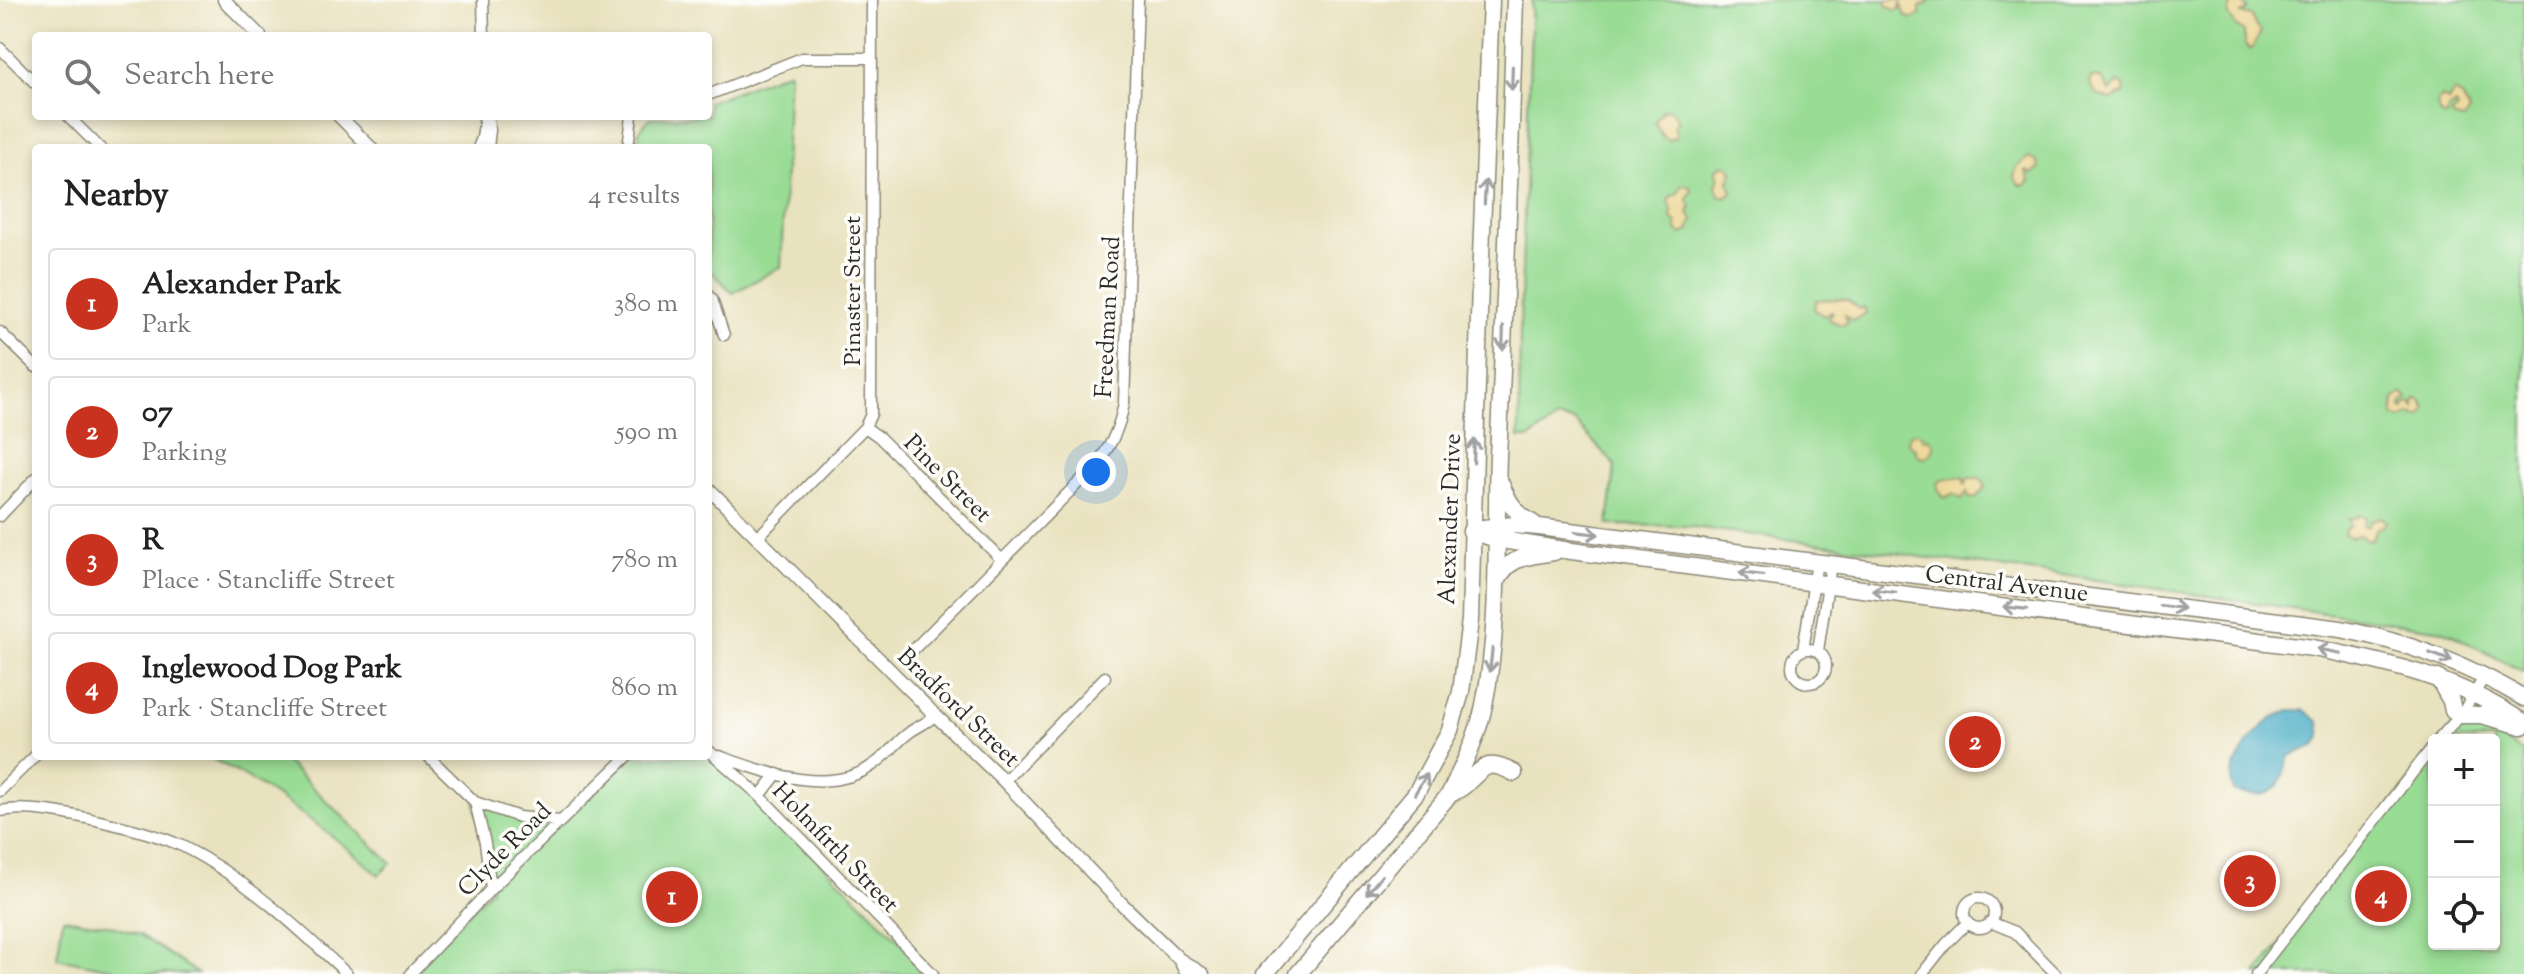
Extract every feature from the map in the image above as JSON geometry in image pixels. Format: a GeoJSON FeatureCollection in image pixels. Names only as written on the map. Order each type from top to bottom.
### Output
{"type":"FeatureCollection","features":[{"type":"Feature","properties":{"kind":"main road","name":"Alexander Drive"},"geometry":{"type":"LineString","coordinates":[[1265,974],[1402,812],[1428,773],[1450,730],[1461,692],[1470,620],[1491,0]]}},
{"type":"Feature","properties":{"kind":"main road","name":"Alexander Drive"},"geometry":{"type":"LineString","coordinates":[[1298,974],[1449,795],[1465,762],[1484,707],[1491,662],[1496,582],[1497,476],[1515,0]]}},
{"type":"Feature","properties":{"kind":"main road"},"geometry":{"type":"LineString","coordinates":[[1497,476],[1507,501],[1517,513],[1539,527]]}},
{"type":"Feature","properties":{"kind":"main road","name":"Central Avenue"},"geometry":{"type":"LineString","coordinates":[[1496,532],[1539,527],[2341,629],[2416,647],[2481,674],[2524,698]]}},
{"type":"Feature","properties":{"kind":"main road","name":"Central Avenue"},"geometry":{"type":"LineString","coordinates":[[1471,530],[1496,532],[1564,550],[2250,638],[2361,657],[2438,678],[2471,692],[2524,725]]}},
{"type":"Feature","properties":{"kind":"main road"},"geometry":{"type":"LineString","coordinates":[[1496,582],[1503,568],[1515,560],[1564,550]]}},
{"type":"Feature","properties":{"kind":"main road"},"geometry":{"type":"LineString","coordinates":[[2438,678],[2457,713],[2524,725]]}},
{"type":"Feature","properties":{"kind":"main road"},"geometry":{"type":"LineString","coordinates":[[1449,795],[1463,788],[1484,766],[1496,765],[1514,773]]}},
{"type":"Feature","properties":{"kind":"street"},"geometry":{"type":"LineString","coordinates":[[224,0],[256,32]]}},
{"type":"Feature","properties":{"kind":"street"},"geometry":{"type":"LineString","coordinates":[[483,0],[484,32]]}},
{"type":"Feature","properties":{"kind":"street","name":"Pinaster Street"},"geometry":{"type":"LineString","coordinates":[[865,427],[873,400],[872,0]]}},
{"type":"Feature","properties":{"kind":"street","name":"Freedman Road"},"geometry":{"type":"LineString","coordinates":[[913,650],[1104,455],[1121,419],[1138,0]]}},
{"type":"Feature","properties":{"kind":"street"},"geometry":{"type":"LineString","coordinates":[[0,48],[32,80]]}},
{"type":"Feature","properties":{"kind":"street"},"geometry":{"type":"LineString","coordinates":[[712,93],[802,58],[872,58]]}},
{"type":"Feature","properties":{"kind":"street"},"geometry":{"type":"LineString","coordinates":[[72,120],[96,144]]}},
{"type":"Feature","properties":{"kind":"street"},"geometry":{"type":"LineString","coordinates":[[343,120],[367,144]]}},
{"type":"Feature","properties":{"kind":"street"},"geometry":{"type":"LineString","coordinates":[[480,144],[485,120]]}},
{"type":"Feature","properties":{"kind":"street"},"geometry":{"type":"LineString","coordinates":[[487,120],[488,144]]}},
{"type":"Feature","properties":{"kind":"street"},"geometry":{"type":"LineString","coordinates":[[628,144],[632,120]]}},
{"type":"Feature","properties":{"kind":"street"},"geometry":{"type":"LineString","coordinates":[[712,299],[724,335]]}},
{"type":"Feature","properties":{"kind":"street"},"geometry":{"type":"LineString","coordinates":[[0,332],[32,363]]}},
{"type":"Feature","properties":{"kind":"street"},"geometry":{"type":"LineString","coordinates":[[757,538],[865,427]]}},
{"type":"Feature","properties":{"kind":"street","name":"Pine Street"},"geometry":{"type":"LineString","coordinates":[[865,427],[879,437],[1002,560]]}},
{"type":"Feature","properties":{"kind":"street"},"geometry":{"type":"LineString","coordinates":[[0,516],[32,482]]}},
{"type":"Feature","properties":{"kind":"street","name":"Bradford Street"},"geometry":{"type":"LineString","coordinates":[[712,492],[1004,781],[1120,902],[1179,959],[1203,974]]}},
{"type":"Feature","properties":{"kind":"street"},"geometry":{"type":"LineString","coordinates":[[1822,583],[1803,650],[1794,658],[1792,668],[1797,678],[1807,683],[1817,680],[1825,672],[1826,663],[1818,651],[1824,563]]}},
{"type":"Feature","properties":{"kind":"street"},"geometry":{"type":"LineString","coordinates":[[1803,650],[1818,651]]}},
{"type":"Feature","properties":{"kind":"street"},"geometry":{"type":"LineString","coordinates":[[2443,734],[2481,674]]}},
{"type":"Feature","properties":{"kind":"street"},"geometry":{"type":"LineString","coordinates":[[1004,781],[1105,677]]}},
{"type":"Feature","properties":{"kind":"street"},"geometry":{"type":"LineString","coordinates":[[712,752],[777,774],[814,780],[856,775],[935,715]]}},
{"type":"Feature","properties":{"kind":"street","name":"Holmfirth Street"},"geometry":{"type":"LineString","coordinates":[[712,753],[760,796],[933,974]]}},
{"type":"Feature","properties":{"kind":"street"},"geometry":{"type":"LineString","coordinates":[[2256,974],[2428,753]]}},
{"type":"Feature","properties":{"kind":"street"},"geometry":{"type":"LineString","coordinates":[[0,791],[32,759]]}},
{"type":"Feature","properties":{"kind":"street"},"geometry":{"type":"LineString","coordinates":[[432,760],[475,802],[519,817],[560,821]]}},
{"type":"Feature","properties":{"kind":"street","name":"Clyde Road"},"geometry":{"type":"LineString","coordinates":[[410,974],[491,889],[624,760]]}},
{"type":"Feature","properties":{"kind":"street"},"geometry":{"type":"LineString","coordinates":[[760,796],[777,774]]}},
{"type":"Feature","properties":{"kind":"street"},"geometry":{"type":"LineString","coordinates":[[475,802],[485,843],[491,889]]}},
{"type":"Feature","properties":{"kind":"street"},"geometry":{"type":"LineString","coordinates":[[0,811],[62,813],[118,825],[182,846],[233,877],[291,921],[347,974]]}},
{"type":"Feature","properties":{"kind":"street"},"geometry":{"type":"LineString","coordinates":[[1980,898],[1988,901],[1993,909],[1990,922],[1979,928],[1967,923],[1965,906],[1980,898]]}},
{"type":"Feature","properties":{"kind":"street"},"geometry":{"type":"LineString","coordinates":[[1990,922],[2015,932],[2056,974]]}},
{"type":"Feature","properties":{"kind":"street"},"geometry":{"type":"LineString","coordinates":[[1922,974],[1967,923]]}},
{"type":"Feature","properties":{"kind":"street","name":"Bradford Street"},"geometry":{"type":"LineString","coordinates":[[1179,959],[1187,974]]}},
{"type":"Feature","properties":{"kind":"green space"},"geometry":{"type":"Polygon","coordinates":[[[1532,0],[2524,0],[2524,672],[2443,630],[2076,577],[1686,526],[1608,525],[1615,465],[1574,421],[1557,419],[1530,438],[1519,438],[1532,0]]]}},
{"type":"Feature","properties":{"kind":"green space"},"geometry":{"type":"Polygon","coordinates":[[[789,71],[781,267],[733,293],[712,272],[712,144],[639,144],[639,131],[648,120],[712,120],[712,100],[789,71]]]}},
{"type":"Feature","properties":{"kind":"green space"},"geometry":{"type":"Polygon","coordinates":[[[2461,715],[2492,734],[2447,734],[2461,715]]]}},
{"type":"Feature","properties":{"kind":"green space"},"geometry":{"type":"Polygon","coordinates":[[[2500,739],[2524,753],[2524,974],[2257,974],[2428,758],[2428,950],[2500,950],[2500,739]]]}},
{"type":"Feature","properties":{"kind":"green space"},"geometry":{"type":"Polygon","coordinates":[[[712,754],[933,974],[411,974],[491,889],[475,802],[519,817],[560,821],[624,760],[712,760],[712,754]]]}},
{"type":"Feature","properties":{"kind":"green space"},"geometry":{"type":"Polygon","coordinates":[[[214,760],[284,760],[391,863],[379,875],[297,810],[214,760]]]}},
{"type":"Feature","properties":{"kind":"green space"},"geometry":{"type":"Polygon","coordinates":[[[63,918],[108,925],[140,935],[198,974],[120,974],[112,969],[57,958],[63,918]]]}},
{"type":"Feature","properties":{"kind":"sand"},"geometry":{"type":"Polygon","coordinates":[[[1886,0],[1926,0],[1929,3],[1920,7],[1920,15],[1912,19],[1906,16],[1901,3],[1900,9],[1895,10],[1888,6],[1886,0]]]}},
{"type":"Feature","properties":{"kind":"sand"},"geometry":{"type":"Polygon","coordinates":[[[2233,0],[2239,0],[2247,7],[2241,14],[2251,16],[2261,32],[2252,49],[2244,44],[2244,32],[2228,15],[2233,0]]]}},
{"type":"Feature","properties":{"kind":"sand"},"geometry":{"type":"Polygon","coordinates":[[[2091,78],[2102,79],[2110,92],[2118,83],[2124,86],[2125,93],[2112,100],[2097,95],[2089,83],[2091,78]]]}},
{"type":"Feature","properties":{"kind":"sand"},"geometry":{"type":"Polygon","coordinates":[[[2454,92],[2462,96],[2469,111],[2464,120],[2453,118],[2452,114],[2458,109],[2456,104],[2448,110],[2447,117],[2438,110],[2437,102],[2442,97],[2448,101],[2454,92]]]}},
{"type":"Feature","properties":{"kind":"sand"},"geometry":{"type":"Polygon","coordinates":[[[1671,109],[1678,121],[1674,126],[1677,136],[1669,140],[1663,137],[1655,122],[1663,110],[1671,109]]]}},
{"type":"Feature","properties":{"kind":"sand"},"geometry":{"type":"Polygon","coordinates":[[[2029,157],[2038,163],[2039,169],[2033,174],[2026,171],[2030,181],[2020,185],[2014,178],[2016,168],[2029,157]]]}},
{"type":"Feature","properties":{"kind":"sand"},"geometry":{"type":"Polygon","coordinates":[[[1724,164],[1733,171],[1729,182],[1732,192],[1725,197],[1720,195],[1716,185],[1719,178],[1716,171],[1724,164]]]}},
{"type":"Feature","properties":{"kind":"sand"},"geometry":{"type":"Polygon","coordinates":[[[1682,185],[1692,190],[1687,199],[1691,206],[1688,212],[1693,220],[1689,231],[1681,234],[1671,218],[1672,210],[1668,202],[1682,185]]]}},
{"type":"Feature","properties":{"kind":"sand"},"geometry":{"type":"Polygon","coordinates":[[[1817,300],[1847,300],[1860,309],[1864,307],[1866,313],[1852,321],[1845,315],[1847,323],[1841,325],[1828,319],[1833,311],[1824,316],[1814,309],[1817,300]]]}},
{"type":"Feature","properties":{"kind":"sand"},"geometry":{"type":"Polygon","coordinates":[[[2403,393],[2408,399],[2402,402],[2404,409],[2410,403],[2415,408],[2417,399],[2422,401],[2426,409],[2420,417],[2410,414],[2402,419],[2395,417],[2394,399],[2403,393]]]}},
{"type":"Feature","properties":{"kind":"sand"},"geometry":{"type":"Polygon","coordinates":[[[1917,432],[1923,440],[1929,438],[1934,444],[1932,452],[1924,458],[1918,456],[1908,443],[1909,435],[1917,432]]]}},
{"type":"Feature","properties":{"kind":"sand"},"geometry":{"type":"Polygon","coordinates":[[[1964,478],[1965,486],[1968,478],[1980,478],[1985,487],[1976,498],[1969,498],[1967,492],[1962,499],[1953,494],[1944,498],[1938,489],[1940,482],[1964,478]]]}},
{"type":"Feature","properties":{"kind":"sand"},"geometry":{"type":"Polygon","coordinates":[[[2359,514],[2366,517],[2365,526],[2371,520],[2382,517],[2386,522],[2377,528],[2371,540],[2360,535],[2351,538],[2344,535],[2351,526],[2349,518],[2356,518],[2359,514]]]}},
{"type":"Feature","properties":{"kind":"water"},"geometry":{"type":"Polygon","coordinates":[[[2290,710],[2304,710],[2319,722],[2321,737],[2316,745],[2290,756],[2277,786],[2267,793],[2256,795],[2233,791],[2233,772],[2250,741],[2272,719],[2290,710]]]}},
{"type":"Feature","properties":{"kind":"place","name":"07"},"geometry":{"type":"Point","coordinates":[1975,742]}},
{"type":"Feature","properties":{"kind":"place","name":"R"},"geometry":{"type":"Point","coordinates":[2250,881]}},
{"type":"Feature","properties":{"kind":"place","name":"Inglewood Dog Park"},"geometry":{"type":"Point","coordinates":[2381,896]}},
{"type":"Feature","properties":{"kind":"place","name":"Alexander Park"},"geometry":{"type":"Point","coordinates":[672,897]}}]}
